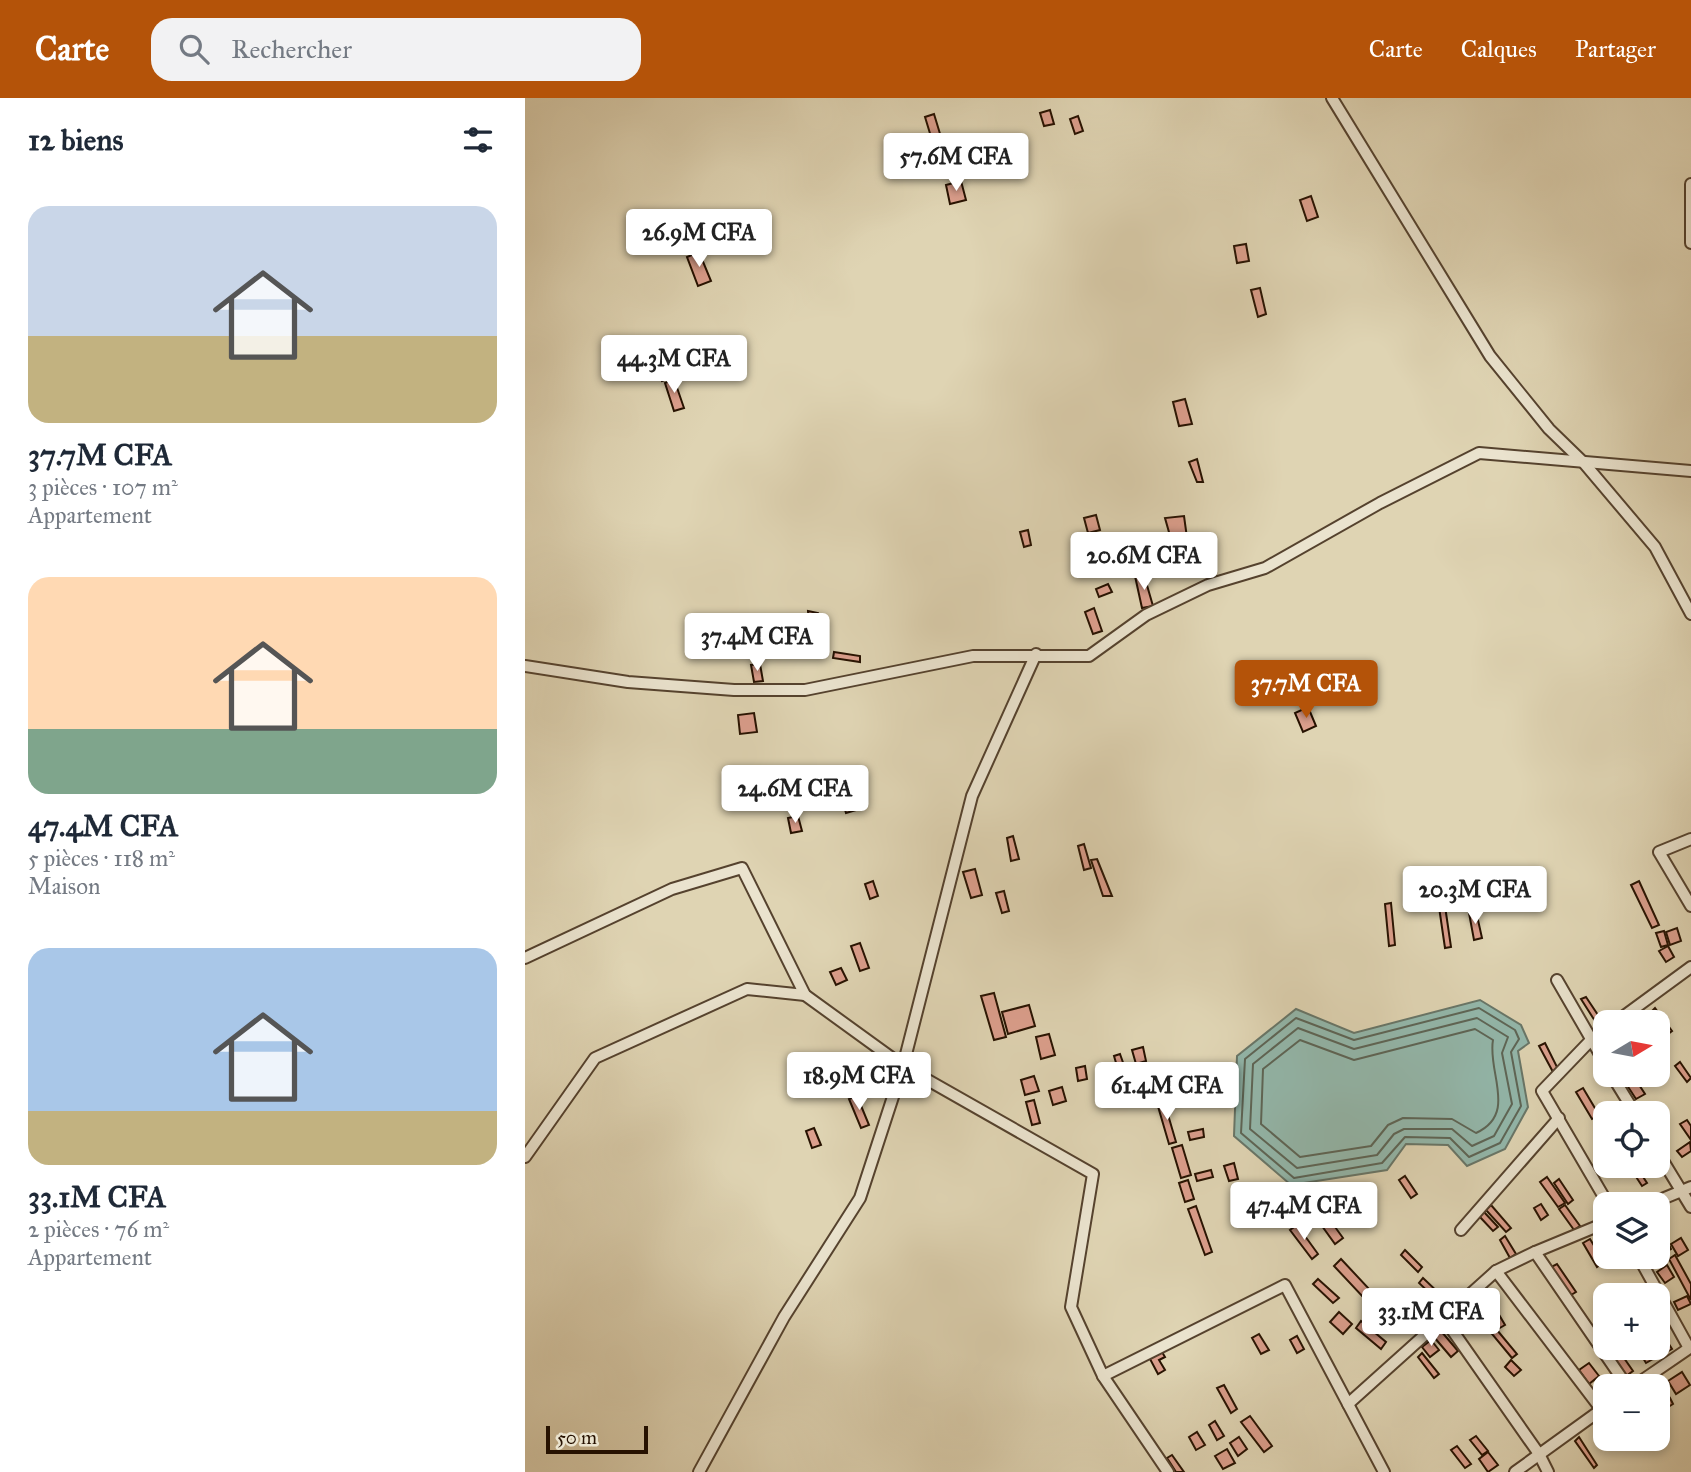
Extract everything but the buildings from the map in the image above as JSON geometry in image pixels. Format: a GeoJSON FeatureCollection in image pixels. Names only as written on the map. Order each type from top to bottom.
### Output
{"type":"FeatureCollection","features":[{"type":"Feature","properties":{"kind":"street"},"geometry":{"type":"LineString","coordinates":[[1332,98],[1490,356],[1549,429],[1584,463],[1655,547],[1691,614]]}},
{"type":"Feature","properties":{"kind":"street"},"geometry":{"type":"LineString","coordinates":[[1691,184],[1691,243]]}},
{"type":"Feature","properties":{"kind":"street"},"geometry":{"type":"LineString","coordinates":[[525,666],[628,682],[734,690],[805,690],[973,656],[1089,656],[1146,615],[1208,585],[1265,568],[1380,503],[1479,453],[1691,471]]}},
{"type":"Feature","properties":{"kind":"street"},"geometry":{"type":"LineString","coordinates":[[699,1472],[783,1317],[860,1198],[903,1066],[972,796],[1035,654]]}},
{"type":"Feature","properties":{"kind":"street"},"geometry":{"type":"LineString","coordinates":[[1691,839],[1659,852],[1691,906]]}},
{"type":"Feature","properties":{"kind":"street"},"geometry":{"type":"LineString","coordinates":[[525,958],[672,889],[742,868],[805,995],[903,1066],[1093,1174],[1071,1307],[1103,1376],[1168,1472]]}},
{"type":"Feature","properties":{"kind":"street"},"geometry":{"type":"LineString","coordinates":[[1632,1010],[1691,967]]}},
{"type":"Feature","properties":{"kind":"street"},"geometry":{"type":"LineString","coordinates":[[1557,980],[1593,1043]]}},
{"type":"Feature","properties":{"kind":"street"},"geometry":{"type":"LineString","coordinates":[[525,1157],[596,1058],[747,989],[805,995]]}},
{"type":"Feature","properties":{"kind":"street"},"geometry":{"type":"LineString","coordinates":[[1591,1040],[1542,1091],[1601,1192]]}},
{"type":"Feature","properties":{"kind":"street"},"geometry":{"type":"LineString","coordinates":[[1461,1230],[1559,1118]]}},
{"type":"Feature","properties":{"kind":"street"},"geometry":{"type":"LineString","coordinates":[[1670,1168],[1686,1189],[1691,1208]]}},
{"type":"Feature","properties":{"kind":"street"},"geometry":{"type":"LineString","coordinates":[[1348,1404],[1496,1271],[1535,1251],[1593,1228]]}},
{"type":"Feature","properties":{"kind":"street"},"geometry":{"type":"LineString","coordinates":[[1535,1251],[1619,1374]]}},
{"type":"Feature","properties":{"kind":"street"},"geometry":{"type":"LineString","coordinates":[[1645,1269],[1690,1348],[1652,1374]]}},
{"type":"Feature","properties":{"kind":"street"},"geometry":{"type":"LineString","coordinates":[[1496,1271],[1593,1395]]}},
{"type":"Feature","properties":{"kind":"street"},"geometry":{"type":"LineString","coordinates":[[1103,1376],[1285,1285],[1384,1472]]}},
{"type":"Feature","properties":{"kind":"street"},"geometry":{"type":"LineString","coordinates":[[1443,1317],[1539,1454],[1548,1472]]}},
{"type":"Feature","properties":{"kind":"street"},"geometry":{"type":"LineString","coordinates":[[1515,1472],[1593,1415]]}},
{"type":"Feature","properties":{"kind":"water"},"geometry":{"type":"Polygon","coordinates":[[[1480,1000],[1521,1025],[1529,1043],[1518,1051],[1528,1107],[1505,1149],[1467,1166],[1448,1145],[1406,1144],[1387,1170],[1291,1185],[1234,1136],[1237,1056],[1296,1009],[1354,1033],[1480,1000]]]}}]}
